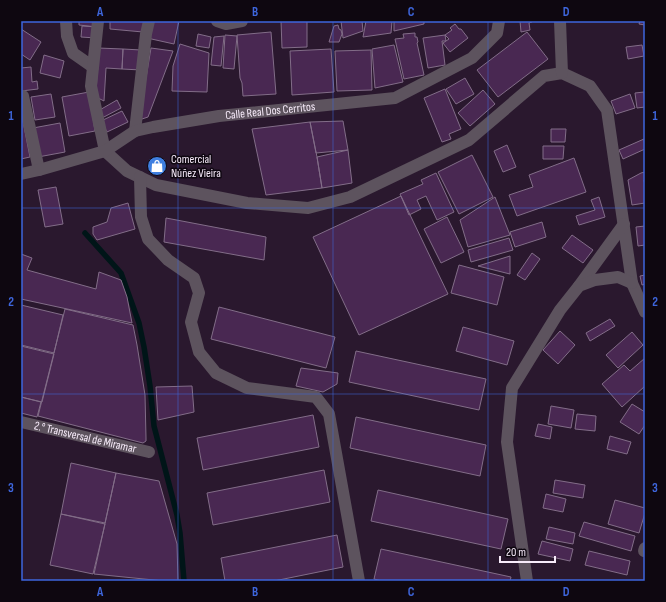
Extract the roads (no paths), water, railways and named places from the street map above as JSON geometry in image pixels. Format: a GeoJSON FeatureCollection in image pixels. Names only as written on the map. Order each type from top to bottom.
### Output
{"type":"FeatureCollection","features":[{"type":"Feature","properties":{"kind":"street"},"geometry":{"type":"LineString","coordinates":[[66,21],[67,36],[73,53],[93,67]]}},
{"type":"Feature","properties":{"kind":"street"},"geometry":{"type":"LineString","coordinates":[[98,21],[91,86],[105,151],[127,171],[156,185],[247,203],[308,208],[350,197],[469,140],[544,76],[562,73],[590,86],[608,110],[632,283],[645,312]]}},
{"type":"Feature","properties":{"kind":"street"},"geometry":{"type":"LineString","coordinates":[[135,131],[146,34],[149,21]]}},
{"type":"Feature","properties":{"kind":"street"},"geometry":{"type":"LineString","coordinates":[[217,21],[226,24],[242,21]]}},
{"type":"Feature","properties":{"kind":"street","name":"Calle Real Dos Cerritos"},"geometry":{"type":"LineString","coordinates":[[21,174],[105,151],[135,131],[154,127],[219,116],[396,98],[472,58],[497,33],[499,21]]}},
{"type":"Feature","properties":{"kind":"street"},"geometry":{"type":"LineString","coordinates":[[560,21],[562,73]]}},
{"type":"Feature","properties":{"kind":"street"},"geometry":{"type":"LineString","coordinates":[[21,97],[23,96],[38,170]]}},
{"type":"Feature","properties":{"kind":"street"},"geometry":{"type":"LineString","coordinates":[[140,177],[141,217],[148,239],[168,260],[194,278],[199,293],[191,322],[199,352],[216,373],[247,388],[316,396],[329,414],[360,581]]}},
{"type":"Feature","properties":{"kind":"street"},"geometry":{"type":"LineString","coordinates":[[527,581],[507,442],[512,388],[560,310],[624,224]]}},
{"type":"Feature","properties":{"kind":"street"},"geometry":{"type":"LineString","coordinates":[[579,286],[596,280],[618,277],[632,283]]}},
{"type":"Feature","properties":{"kind":"street","name":"2.° Transversal de Miramar"},"geometry":{"type":"LineString","coordinates":[[21,422],[149,452]]}},
{"type":"Feature","properties":{"kind":"waterway"},"geometry":{"type":"LineString","coordinates":[[85,233],[121,273],[139,323],[150,386],[154,426],[177,515],[184,581]]}},
{"type":"Feature","properties":{"kind":"place","name":"Comercial Núñez Vieira"},"geometry":{"type":"Point","coordinates":[157,166]}}]}
